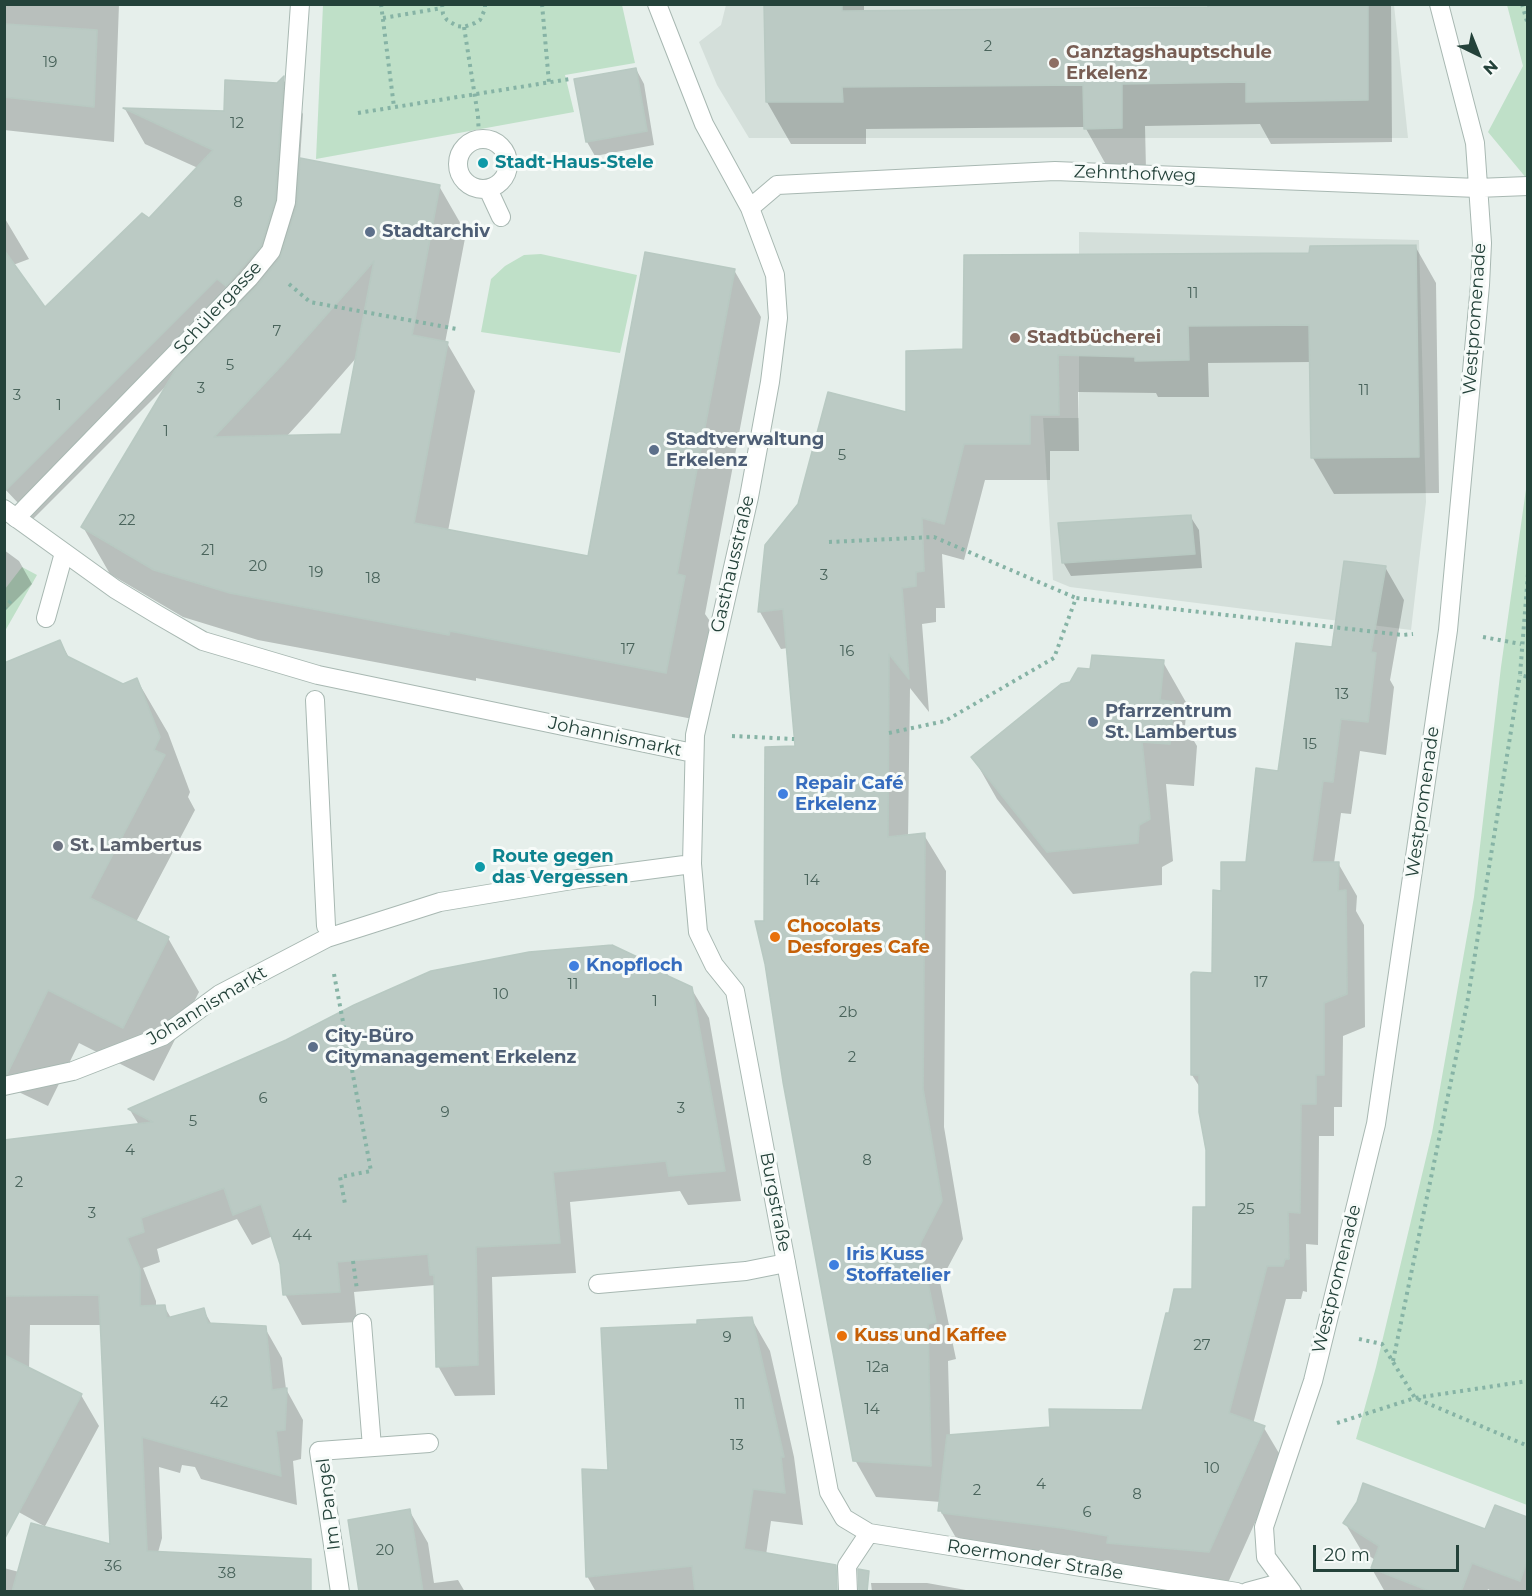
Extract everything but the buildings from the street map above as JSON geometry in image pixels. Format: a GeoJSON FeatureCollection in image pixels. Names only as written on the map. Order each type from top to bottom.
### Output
{"type":"FeatureCollection","features":[{"type":"Feature","properties":{"kind":"street","name":"Schülergasse"},"geometry":{"type":"LineString","coordinates":[[10,513],[249,278],[271,251],[286,202],[300,4]]}},
{"type":"Feature","properties":{"kind":"street","name":"Gasthausstraße"},"geometry":{"type":"LineString","coordinates":[[657,4],[704,124],[750,208],[775,275],[778,318],[770,382],[749,497],[695,735],[693,753]]}},
{"type":"Feature","properties":{"kind":"street","name":"Westpromenade"},"geometry":{"type":"LineString","coordinates":[[1288,1587],[1266,1557],[1264,1527],[1313,1381],[1376,1124],[1448,630],[1482,243],[1475,143],[1439,4]]}},
{"type":"Feature","properties":{"kind":"street"},"geometry":{"type":"LineString","coordinates":[[479,138],[490,138],[501,144],[507,154],[509,165],[506,176],[498,185],[488,189],[476,189],[466,183],[459,173],[460,151],[468,142],[479,138]]}},
{"type":"Feature","properties":{"kind":"street","name":"Zehnthofweg"},"geometry":{"type":"LineString","coordinates":[[750,208],[777,185],[1055,171],[1477,188],[1527,186]]}},
{"type":"Feature","properties":{"kind":"street"},"geometry":{"type":"LineString","coordinates":[[488,189],[501,217]]}},
{"type":"Feature","properties":{"kind":"street","name":"Johannismarkt"},"geometry":{"type":"LineString","coordinates":[[4,1086],[73,1071],[163,1036],[220,994],[327,932],[440,902],[579,879],[692,864],[693,753],[318,675],[203,640],[115,588],[10,513]]}},
{"type":"Feature","properties":{"kind":"street"},"geometry":{"type":"LineString","coordinates":[[46,618],[64,553]]}},
{"type":"Feature","properties":{"kind":"street"},"geometry":{"type":"LineString","coordinates":[[315,700],[327,932]]}},
{"type":"Feature","properties":{"kind":"street","name":"Burgstraße"},"geometry":{"type":"LineString","coordinates":[[692,864],[698,932],[714,965],[735,991],[829,1492],[844,1518],[869,1533]]}},
{"type":"Feature","properties":{"kind":"street"},"geometry":{"type":"LineString","coordinates":[[598,1284],[746,1271],[786,1263]]}},
{"type":"Feature","properties":{"kind":"street"},"geometry":{"type":"LineString","coordinates":[[362,1323],[372,1447]]}},
{"type":"Feature","properties":{"kind":"street","name":"Im Pangel"},"geometry":{"type":"LineString","coordinates":[[340,1592],[319,1451],[429,1443]]}},
{"type":"Feature","properties":{"kind":"street"},"geometry":{"type":"LineString","coordinates":[[848,1592],[847,1566],[869,1533]]}},
{"type":"Feature","properties":{"kind":"street","name":"Roermonder Straße"},"geometry":{"type":"LineString","coordinates":[[869,1533],[1237,1592]]}},
{"type":"Feature","properties":{"kind":"street"},"geometry":{"type":"LineString","coordinates":[[1247,1592],[1288,1587]]}},
{"type":"Feature","properties":{"kind":"path"},"geometry":{"type":"LineString","coordinates":[[381,4],[394,107]]}},
{"type":"Feature","properties":{"kind":"path"},"geometry":{"type":"LineString","coordinates":[[382,18],[442,6],[447,20],[464,27],[480,20],[485,4]]}},
{"type":"Feature","properties":{"kind":"path"},"geometry":{"type":"LineString","coordinates":[[542,4],[549,83]]}},
{"type":"Feature","properties":{"kind":"path"},"geometry":{"type":"LineString","coordinates":[[1522,4],[1527,25]]}},
{"type":"Feature","properties":{"kind":"path"},"geometry":{"type":"LineString","coordinates":[[464,27],[478,116],[479,138]]}},
{"type":"Feature","properties":{"kind":"path"},"geometry":{"type":"LineString","coordinates":[[358,113],[570,79]]}},
{"type":"Feature","properties":{"kind":"path"},"geometry":{"type":"LineString","coordinates":[[262,261],[310,302],[457,329]]}},
{"type":"Feature","properties":{"kind":"path"},"geometry":{"type":"LineString","coordinates":[[829,542],[934,537],[1076,597],[1402,635],[1448,630]]}},
{"type":"Feature","properties":{"kind":"path"},"geometry":{"type":"LineString","coordinates":[[1393,1361],[1467,1004],[1520,675],[1527,574]]}},
{"type":"Feature","properties":{"kind":"path"},"geometry":{"type":"LineString","coordinates":[[889,733],[945,721],[1054,658],[1076,597]]}},
{"type":"Feature","properties":{"kind":"path"},"geometry":{"type":"LineString","coordinates":[[1520,675],[1527,677]]}},
{"type":"Feature","properties":{"kind":"path"},"geometry":{"type":"LineString","coordinates":[[695,735],[794,739]]}},
{"type":"Feature","properties":{"kind":"path"},"geometry":{"type":"LineString","coordinates":[[327,932],[371,1171],[340,1177],[345,1204]]}},
{"type":"Feature","properties":{"kind":"path"},"geometry":{"type":"LineString","coordinates":[[1324,1332],[1382,1344],[1415,1398],[1527,1446]]}},
{"type":"Feature","properties":{"kind":"path"},"geometry":{"type":"LineString","coordinates":[[1294,1437],[1415,1398],[1527,1381]]}},
{"type":"Feature","properties":{"kind":"shaded area","name":"Ganztagshauptschule Erkelenz"},"geometry":{"type":"Polygon","coordinates":[[[726,5],[1394,5],[1408,138],[749,138],[717,85],[699,42],[721,25],[726,5]]]}},
{"type":"Feature","properties":{"kind":"shaded area"},"geometry":{"type":"Polygon","coordinates":[[[1079,232],[1419,240],[1426,502],[1411,630],[1070,587],[1053,580],[1043,418],[1079,418],[1079,232]]]}},
{"type":"Feature","properties":{"kind":"green space"},"geometry":{"type":"Polygon","coordinates":[[[323,5],[622,5],[635,63],[565,75],[574,112],[316,159],[323,5]]]}},
{"type":"Feature","properties":{"kind":"green space"},"geometry":{"type":"Polygon","coordinates":[[[1507,5],[1527,5],[1527,179],[1488,132],[1523,66],[1507,5]]]}},
{"type":"Feature","properties":{"kind":"green space"},"geometry":{"type":"Polygon","coordinates":[[[541,254],[637,275],[620,353],[481,332],[491,279],[505,266],[524,255],[541,254]]]}},
{"type":"Feature","properties":{"kind":"green space"},"geometry":{"type":"Polygon","coordinates":[[[1527,482],[1527,1505],[1356,1439],[1376,1367],[1432,1133],[1474,897],[1501,667],[1527,482]]]}},
{"type":"Feature","properties":{"kind":"green space"},"geometry":{"type":"Polygon","coordinates":[[[22,567],[37,575],[5,631],[5,589],[22,567]]]}},
{"type":"Feature","properties":{"kind":"place","name":"Ganztagshauptschule Erkelenz"},"geometry":{"type":"Point","coordinates":[1054,63]}},
{"type":"Feature","properties":{"kind":"place","name":"Stadt-Haus-Stele"},"geometry":{"type":"Point","coordinates":[483,163]}},
{"type":"Feature","properties":{"kind":"place","name":"Stadtarchiv"},"geometry":{"type":"Point","coordinates":[370,232]}},
{"type":"Feature","properties":{"kind":"place","name":"Stadtbücherei"},"geometry":{"type":"Point","coordinates":[1015,338]}},
{"type":"Feature","properties":{"kind":"place","name":"Stadtverwaltung Erkelenz"},"geometry":{"type":"Point","coordinates":[654,450]}},
{"type":"Feature","properties":{"kind":"place","name":"Pfarrzentrum St. Lambertus"},"geometry":{"type":"Point","coordinates":[1093,722]}},
{"type":"Feature","properties":{"kind":"place","name":"Repair Café Erkelenz"},"geometry":{"type":"Point","coordinates":[783,794]}},
{"type":"Feature","properties":{"kind":"place","name":"St. Lambertus"},"geometry":{"type":"Point","coordinates":[58,846]}},
{"type":"Feature","properties":{"kind":"place","name":"Route gegen das Vergessen"},"geometry":{"type":"Point","coordinates":[480,867]}},
{"type":"Feature","properties":{"kind":"place","name":"Chocolats Desforges Cafe"},"geometry":{"type":"Point","coordinates":[775,937]}},
{"type":"Feature","properties":{"kind":"place","name":"Knopfloch"},"geometry":{"type":"Point","coordinates":[574,966]}},
{"type":"Feature","properties":{"kind":"place","name":"City-Büro Citymanagement Erkelenz"},"geometry":{"type":"Point","coordinates":[313,1047]}},
{"type":"Feature","properties":{"kind":"place","name":"Iris Kuss Stoffatelier"},"geometry":{"type":"Point","coordinates":[834,1265]}},
{"type":"Feature","properties":{"kind":"place","name":"Kuss und Kaffee"},"geometry":{"type":"Point","coordinates":[842,1336]}}]}
